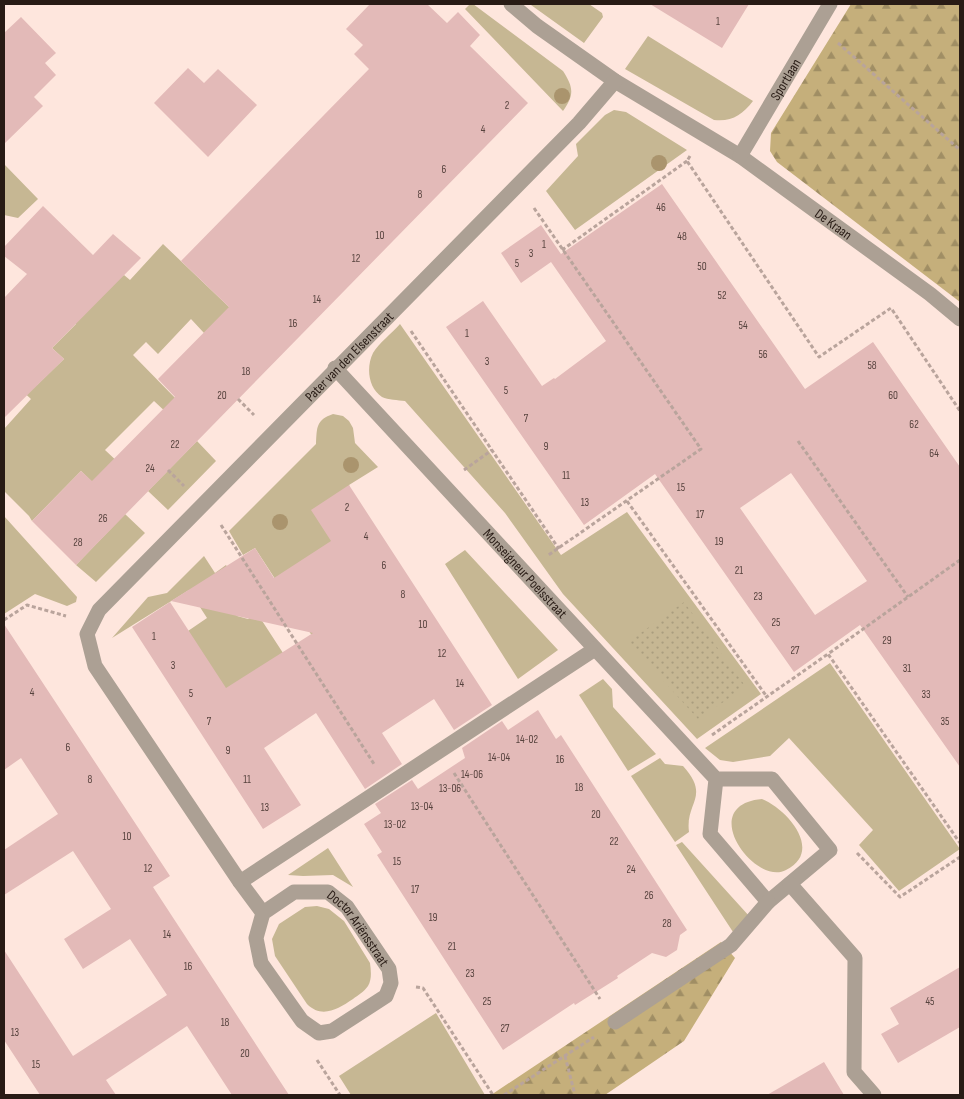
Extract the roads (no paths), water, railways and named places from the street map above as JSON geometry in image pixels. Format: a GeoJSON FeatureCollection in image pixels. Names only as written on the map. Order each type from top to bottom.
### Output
{"type":"FeatureCollection","features":[{"type":"Feature","properties":{"kind":"street","name":"De Kraan"},"geometry":{"type":"LineString","coordinates":[[511,4],[537,26],[615,81],[740,156],[930,294],[960,319]]}},
{"type":"Feature","properties":{"kind":"street","name":"Sportlaan"},"geometry":{"type":"LineString","coordinates":[[740,156],[830,4]]}},
{"type":"Feature","properties":{"kind":"street","name":"Pater van den Elsenstraat"},"geometry":{"type":"LineString","coordinates":[[240,882],[94,666],[87,634],[99,610],[578,123],[615,81]]}},
{"type":"Feature","properties":{"kind":"street","name":"Monseigneur Poelsstraat"},"geometry":{"type":"LineString","coordinates":[[335,368],[716,779]]}},
{"type":"Feature","properties":{"kind":"street"},"geometry":{"type":"LineString","coordinates":[[263,913],[240,882],[595,649]]}},
{"type":"Feature","properties":{"kind":"street"},"geometry":{"type":"LineString","coordinates":[[615,1022],[731,945],[768,902],[830,850],[772,779],[716,779],[710,834],[768,902]]}},
{"type":"Feature","properties":{"kind":"street"},"geometry":{"type":"LineString","coordinates":[[790,884],[854,958],[854,1072],[874,1095]]}},
{"type":"Feature","properties":{"kind":"street","name":"Doctor Ariënsstraat"},"geometry":{"type":"LineString","coordinates":[[294,892],[328,892],[347,907],[389,969],[391,983],[386,996],[332,1031],[319,1032],[302,1021],[262,963],[256,938],[263,913],[294,892]]}}]}
